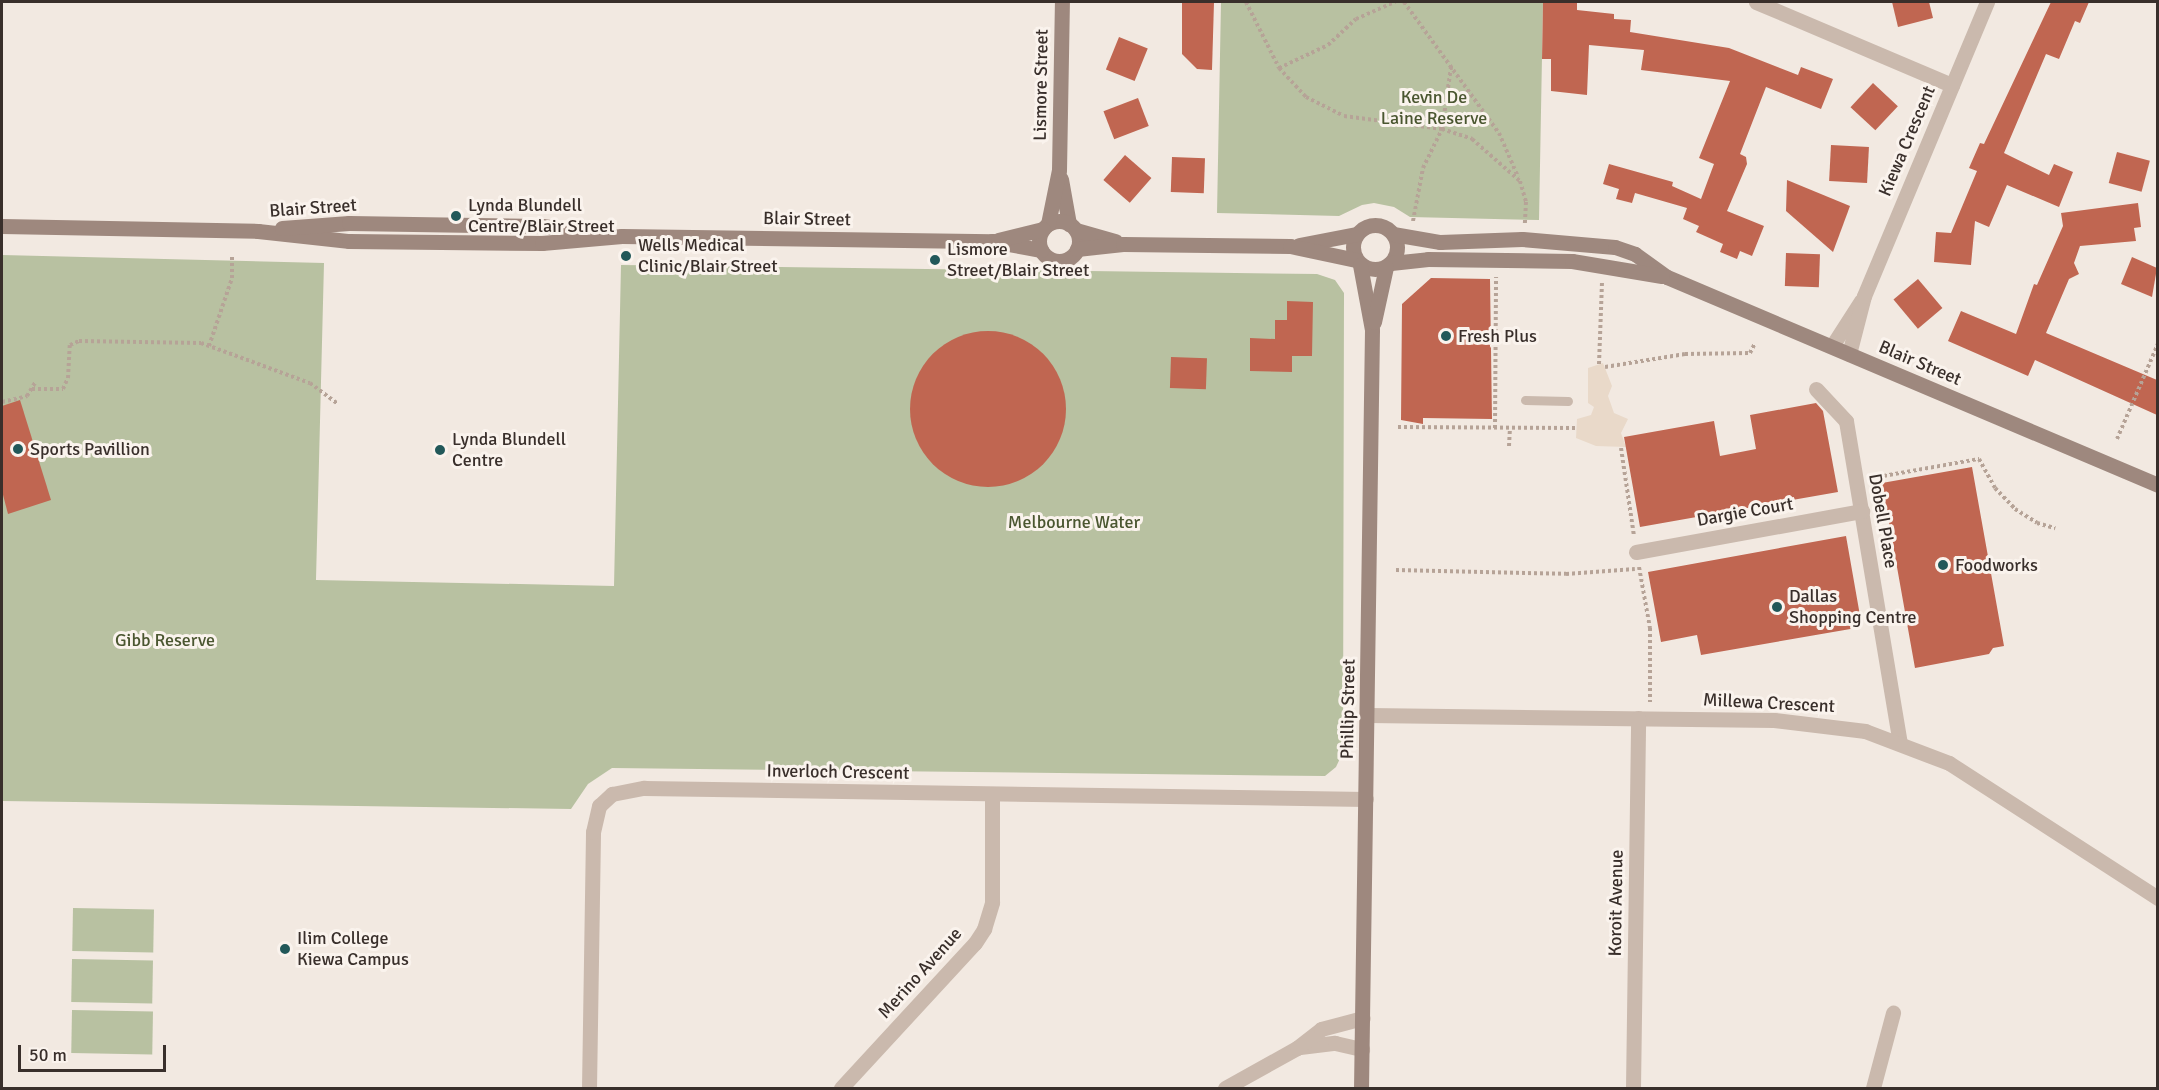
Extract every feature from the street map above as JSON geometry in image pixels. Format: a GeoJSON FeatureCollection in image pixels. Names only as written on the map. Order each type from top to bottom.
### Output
{"type":"FeatureCollection","features":[{"type":"Feature","properties":{"kind":"street","name":"Lismore Street"},"geometry":{"type":"LineString","coordinates":[[1046,226],[1059,170],[1062,2]]}},
{"type":"Feature","properties":{"kind":"street"},"geometry":{"type":"LineString","coordinates":[[1756,2],[1952,85]]}},
{"type":"Feature","properties":{"kind":"street","name":"Kiewa Crescent"},"geometry":{"type":"LineString","coordinates":[[1849,354],[1864,296],[1988,2]]}},
{"type":"Feature","properties":{"kind":"street","name":"Lismore Street"},"geometry":{"type":"LineString","coordinates":[[1059,170],[1072,227]]}},
{"type":"Feature","properties":{"kind":"street","name":"Blair Street"},"geometry":{"type":"LineString","coordinates":[[2,226],[258,231],[330,223],[542,226],[622,236],[992,241],[1041,249]]}},
{"type":"Feature","properties":{"kind":"street"},"geometry":{"type":"LineString","coordinates":[[1123,244],[1072,227],[1046,226],[1041,249],[1050,258],[1062,260],[1077,249],[1123,244],[1290,246],[1356,234],[1374,225],[1393,234],[1397,248],[1389,265],[1373,270],[1358,262],[1290,246]]}},
{"type":"Feature","properties":{"kind":"street","name":"Blair Street"},"geometry":{"type":"LineString","coordinates":[[992,241],[1046,226]]}},
{"type":"Feature","properties":{"kind":"street"},"geometry":{"type":"LineString","coordinates":[[1072,227],[1077,249]]}},
{"type":"Feature","properties":{"kind":"street"},"geometry":{"type":"LineString","coordinates":[[1356,234],[1352,247],[1358,262]]}},
{"type":"Feature","properties":{"kind":"street","name":"Blair Street"},"geometry":{"type":"LineString","coordinates":[[1393,234],[1440,242],[1537,240],[1615,248],[1635,254],[1667,278]]}},
{"type":"Feature","properties":{"kind":"street","name":"Blair Street"},"geometry":{"type":"LineString","coordinates":[[1389,265],[1428,259],[1572,261],[1667,278],[2157,485]]}},
{"type":"Feature","properties":{"kind":"street","name":"Phillip Street"},"geometry":{"type":"LineString","coordinates":[[1358,262],[1372,330],[1361,1089]]}},
{"type":"Feature","properties":{"kind":"street","name":"Phillip Street"},"geometry":{"type":"LineString","coordinates":[[1372,330],[1389,265]]}},
{"type":"Feature","properties":{"kind":"street","name":"Kiewa Crescent"},"geometry":{"type":"LineString","coordinates":[[1832,346],[1864,296]]}},
{"type":"Feature","properties":{"kind":"street","name":"Dobell Place"},"geometry":{"type":"LineString","coordinates":[[1816,389],[1846,421],[1900,742]]}},
{"type":"Feature","properties":{"kind":"street","name":"Dargie Court"},"geometry":{"type":"LineString","coordinates":[[1636,552],[1862,511]]}},
{"type":"Feature","properties":{"kind":"street","name":"Millewa Crescent"},"geometry":{"type":"LineString","coordinates":[[1368,715],[1644,718],[1803,722],[1841,726],[1900,742],[1967,773],[2157,898]]}},
{"type":"Feature","properties":{"kind":"street","name":"Koroit Avenue"},"geometry":{"type":"LineString","coordinates":[[1633,1089],[1644,718]]}},
{"type":"Feature","properties":{"kind":"street","name":"Inverloch Crescent"},"geometry":{"type":"LineString","coordinates":[[589,1089],[594,817],[605,799],[620,791],[644,788],[1366,799]]}},
{"type":"Feature","properties":{"kind":"street","name":"Merino Avenue"},"geometry":{"type":"LineString","coordinates":[[841,1089],[975,943],[984,929],[992,902],[992,794]]}},
{"type":"Feature","properties":{"kind":"street"},"geometry":{"type":"LineString","coordinates":[[1872,1089],[1893,1013]]}},
{"type":"Feature","properties":{"kind":"street"},"geometry":{"type":"LineString","coordinates":[[1225,1089],[1297,1048],[1335,1022],[1363,1018]]}},
{"type":"Feature","properties":{"kind":"street"},"geometry":{"type":"LineString","coordinates":[[1297,1048],[1335,1043],[1362,1048]]}},
{"type":"Feature","properties":{"kind":"lane"},"geometry":{"type":"LineString","coordinates":[[1525,400],[1568,401]]}},
{"type":"Feature","properties":{"kind":"path"},"geometry":{"type":"LineString","coordinates":[[1246,2],[1279,68],[1306,97],[1325,109],[1375,122],[1442,129],[1472,139],[1520,181]]}},
{"type":"Feature","properties":{"kind":"path"},"geometry":{"type":"LineString","coordinates":[[1279,68],[1328,45],[1356,19],[1395,2]]}},
{"type":"Feature","properties":{"kind":"path"},"geometry":{"type":"LineString","coordinates":[[1404,2],[1498,133],[1520,181],[1526,202],[1525,224],[1536,224],[1537,240]]}},
{"type":"Feature","properties":{"kind":"path"},"geometry":{"type":"LineString","coordinates":[[1413,222],[1424,168],[1442,129],[1451,65]]}},
{"type":"Feature","properties":{"kind":"path"},"geometry":{"type":"LineString","coordinates":[[209,346],[232,278],[232,257]]}},
{"type":"Feature","properties":{"kind":"path"},"geometry":{"type":"LineString","coordinates":[[1495,428],[1496,275],[1506,275]]}},
{"type":"Feature","properties":{"kind":"path"},"geometry":{"type":"LineString","coordinates":[[1599,364],[1602,278]]}},
{"type":"Feature","properties":{"kind":"path"},"geometry":{"type":"LineString","coordinates":[[32,388],[63,388],[68,378],[70,345],[79,341],[209,346],[310,383],[337,403]]}},
{"type":"Feature","properties":{"kind":"path"},"geometry":{"type":"LineString","coordinates":[[1605,367],[1684,354],[1750,353],[1755,343]]}},
{"type":"Feature","properties":{"kind":"path"},"geometry":{"type":"LineString","coordinates":[[2117,438],[2157,344]]}},
{"type":"Feature","properties":{"kind":"path"},"geometry":{"type":"LineString","coordinates":[[2,402],[27,396],[36,381]]}},
{"type":"Feature","properties":{"kind":"path"},"geometry":{"type":"LineString","coordinates":[[1398,427],[1576,428]]}},
{"type":"Feature","properties":{"kind":"path"},"geometry":{"type":"LineString","coordinates":[[1509,446],[1510,428]]}},
{"type":"Feature","properties":{"kind":"path"},"geometry":{"type":"LineString","coordinates":[[1621,448],[1650,628],[1644,718]]}},
{"type":"Feature","properties":{"kind":"path"},"geometry":{"type":"LineString","coordinates":[[1856,480],[1979,459],[1995,488],[2015,508],[2037,523],[2055,528]]}},
{"type":"Feature","properties":{"kind":"path"},"geometry":{"type":"LineString","coordinates":[[1396,570],[1566,573],[1640,569]]}},
{"type":"Feature","properties":{"kind":"green space","name":"Kevin De Laine Reserve"},"geometry":{"type":"Polygon","coordinates":[[[1221,2],[1543,2],[1539,220],[1410,217],[1394,207],[1374,203],[1362,205],[1339,216],[1217,213],[1221,2]]]}},
{"type":"Feature","properties":{"kind":"green space","name":"Melbourne Water"},"geometry":{"type":"Polygon","coordinates":[[[2,255],[324,263],[316,580],[614,586],[621,265],[1317,274],[1335,280],[1344,293],[1343,752],[1336,767],[1325,776],[612,768],[588,784],[571,809],[2,801],[2,255]]]}},
{"type":"Feature","properties":{"kind":"green space"},"geometry":{"type":"Polygon","coordinates":[[[73,908],[154,909],[153,952],[72,951],[73,908]]]}},
{"type":"Feature","properties":{"kind":"green space"},"geometry":{"type":"Polygon","coordinates":[[[72,959],[153,960],[152,1003],[71,1002],[72,959]]]}},
{"type":"Feature","properties":{"kind":"green space"},"geometry":{"type":"Polygon","coordinates":[[[72,1010],[153,1011],[152,1054],[71,1053],[72,1010]]]}},
{"type":"Feature","properties":{"kind":"shaded area"},"geometry":{"type":"Polygon","coordinates":[[[1603,363],[1612,386],[1608,396],[1614,413],[1628,419],[1621,433],[1626,447],[1596,446],[1576,438],[1577,419],[1591,415],[1594,407],[1588,403],[1588,368],[1603,363]]]}},
{"type":"Feature","properties":{"kind":"building"},"geometry":{"type":"Polygon","coordinates":[[[1182,2],[1214,2],[1212,70],[1197,69],[1182,54],[1182,2]]]}},
{"type":"Feature","properties":{"kind":"building"},"geometry":{"type":"Polygon","coordinates":[[[1543,2],[1577,2],[1577,10],[1614,14],[1614,19],[1631,20],[1630,32],[1729,48],[1798,75],[1801,67],[1833,79],[1821,109],[1766,87],[1740,154],[1746,157],[1747,164],[1727,211],[1764,226],[1752,256],[1740,251],[1737,259],[1720,252],[1723,244],[1696,232],[1699,226],[1683,219],[1687,208],[1635,193],[1632,203],[1616,199],[1619,189],[1603,184],[1609,164],[1673,182],[1672,186],[1701,199],[1714,164],[1699,158],[1730,81],[1641,70],[1644,50],[1589,45],[1587,95],[1551,91],[1551,59],[1542,59],[1543,2]]]}},
{"type":"Feature","properties":{"kind":"building"},"geometry":{"type":"Polygon","coordinates":[[[1892,2],[1929,2],[1933,18],[1898,27],[1892,2]]]}},
{"type":"Feature","properties":{"kind":"building"},"geometry":{"type":"Polygon","coordinates":[[[2051,2],[2089,2],[2080,23],[2075,21],[2059,59],[2046,54],[2004,153],[2049,175],[2054,164],[2073,172],[2059,207],[2007,185],[1989,227],[1975,221],[1971,265],[1934,262],[1936,232],[1951,233],[1977,171],[1969,168],[1980,143],[1984,144],[2051,2]]]}},
{"type":"Feature","properties":{"kind":"building"},"geometry":{"type":"Polygon","coordinates":[[[1119,37],[1148,49],[1135,81],[1106,69],[1119,37]]]}},
{"type":"Feature","properties":{"kind":"building"},"geometry":{"type":"Polygon","coordinates":[[[1873,83],[1898,106],[1875,130],[1850,107],[1873,83]]]}},
{"type":"Feature","properties":{"kind":"building"},"geometry":{"type":"Polygon","coordinates":[[[1138,98],[1149,126],[1114,139],[1103,111],[1138,98]]]}},
{"type":"Feature","properties":{"kind":"building"},"geometry":{"type":"Polygon","coordinates":[[[1831,145],[1869,147],[1867,183],[1829,181],[1831,145]]]}},
{"type":"Feature","properties":{"kind":"building"},"geometry":{"type":"Polygon","coordinates":[[[2117,152],[2150,161],[2142,192],[2109,183],[2117,152]]]}},
{"type":"Feature","properties":{"kind":"building"},"geometry":{"type":"Polygon","coordinates":[[[1125,155],[1151,178],[1130,203],[1103,180],[1125,155]]]}},
{"type":"Feature","properties":{"kind":"building"},"geometry":{"type":"Polygon","coordinates":[[[1172,157],[1205,158],[1204,193],[1171,192],[1172,157]]]}},
{"type":"Feature","properties":{"kind":"building"},"geometry":{"type":"Polygon","coordinates":[[[1787,180],[1850,206],[1833,252],[1786,211],[1787,180]]]}},
{"type":"Feature","properties":{"kind":"building"},"geometry":{"type":"Polygon","coordinates":[[[2138,203],[2141,227],[2134,228],[2136,241],[2080,246],[2074,263],[2079,274],[2069,279],[2046,333],[2157,380],[2157,415],[2035,360],[2028,376],[1948,341],[1961,311],[2016,334],[2034,284],[2037,285],[2063,226],[2061,213],[2138,203]]]}},
{"type":"Feature","properties":{"kind":"building"},"geometry":{"type":"Polygon","coordinates":[[[1786,253],[1820,254],[1819,287],[1785,286],[1786,253]]]}},
{"type":"Feature","properties":{"kind":"building"},"geometry":{"type":"Polygon","coordinates":[[[2132,257],[2157,268],[2152,297],[2121,284],[2132,257]]]}},
{"type":"Feature","properties":{"kind":"building","name":"Fresh Plus"},"geometry":{"type":"Polygon","coordinates":[[[1431,278],[1490,279],[1492,419],[1423,418],[1423,424],[1401,420],[1402,304],[1431,278]]]}},
{"type":"Feature","properties":{"kind":"building"},"geometry":{"type":"Polygon","coordinates":[[[1918,279],[1942,308],[1918,329],[1893,300],[1918,279]]]}},
{"type":"Feature","properties":{"kind":"building"},"geometry":{"type":"Polygon","coordinates":[[[1287,301],[1313,302],[1312,356],[1292,356],[1292,372],[1250,371],[1250,338],[1275,339],[1275,320],[1287,320],[1287,301]]]}},
{"type":"Feature","properties":{"kind":"building"},"geometry":{"type":"Polygon","coordinates":[[[988,331],[1018,337],[1043,354],[1060,379],[1066,409],[1060,439],[1043,464],[1018,481],[988,487],[958,481],[933,464],[916,439],[910,409],[916,379],[933,354],[958,337],[988,331]]]}},
{"type":"Feature","properties":{"kind":"building"},"geometry":{"type":"Polygon","coordinates":[[[1171,357],[1207,358],[1206,389],[1170,388],[1171,357]]]}},
{"type":"Feature","properties":{"kind":"building","name":"Sports Pavillion"},"geometry":{"type":"Polygon","coordinates":[[[20,400],[51,500],[8,514],[2,491],[2,406],[20,400]]]}},
{"type":"Feature","properties":{"kind":"building"},"geometry":{"type":"Polygon","coordinates":[[[1816,403],[1823,411],[1838,492],[1640,527],[1624,437],[1714,421],[1720,456],[1756,449],[1750,415],[1816,403]]]}},
{"type":"Feature","properties":{"kind":"building","name":"Foodworks"},"geometry":{"type":"Polygon","coordinates":[[[1972,467],[2004,646],[1993,648],[1989,654],[1915,668],[1882,483],[1972,467]]]}},
{"type":"Feature","properties":{"kind":"building"},"geometry":{"type":"Polygon","coordinates":[[[1846,536],[1862,627],[1701,655],[1697,635],[1661,642],[1648,572],[1846,536]]]}},
{"type":"Feature","properties":{"kind":"place","name":"Lynda Blundell Centre/Blair Street"},"geometry":{"type":"Point","coordinates":[456,216]}},
{"type":"Feature","properties":{"kind":"place","name":"Wells Medical Clinic/Blair Street"},"geometry":{"type":"Point","coordinates":[626,256]}},
{"type":"Feature","properties":{"kind":"place","name":"Lismore Street/Blair Street"},"geometry":{"type":"Point","coordinates":[935,260]}},
{"type":"Feature","properties":{"kind":"place","name":"Fresh Plus"},"geometry":{"type":"Point","coordinates":[1446,336]}},
{"type":"Feature","properties":{"kind":"place","name":"Sports Pavillion"},"geometry":{"type":"Point","coordinates":[18,449]}},
{"type":"Feature","properties":{"kind":"place","name":"Lynda Blundell Centre"},"geometry":{"type":"Point","coordinates":[440,450]}},
{"type":"Feature","properties":{"kind":"place","name":"Foodworks"},"geometry":{"type":"Point","coordinates":[1943,565]}},
{"type":"Feature","properties":{"kind":"place","name":"Dallas Shopping Centre"},"geometry":{"type":"Point","coordinates":[1777,607]}},
{"type":"Feature","properties":{"kind":"place","name":"Ilim College Kiewa Campus"},"geometry":{"type":"Point","coordinates":[285,949]}},
{"type":"Feature","properties":{"kind":"park label","name":"Gibb Reserve"},"geometry":{"type":"Point","coordinates":[165,640]}}]}
